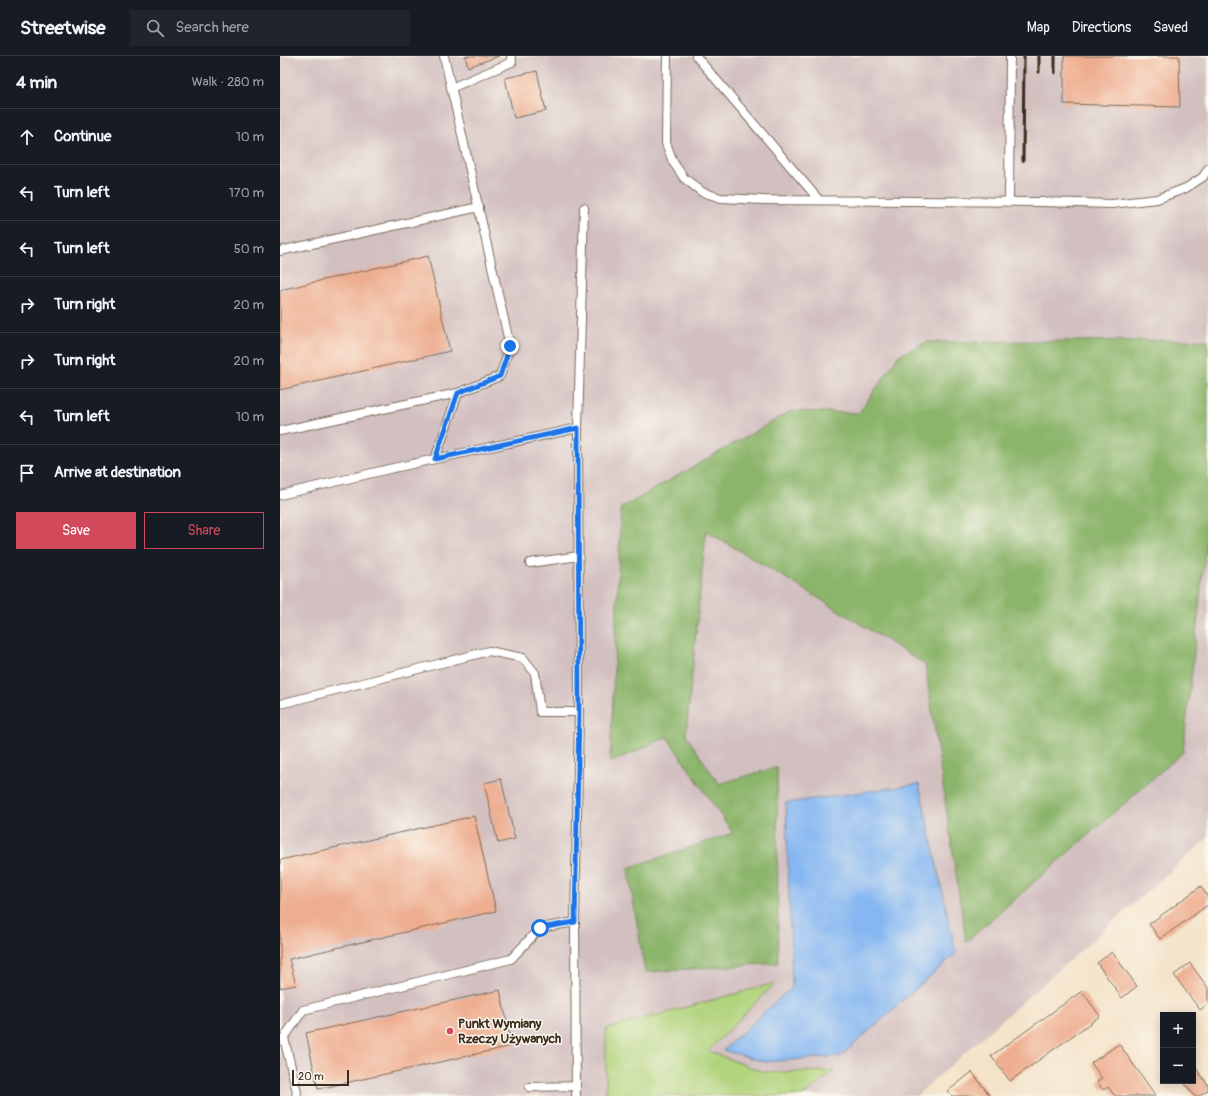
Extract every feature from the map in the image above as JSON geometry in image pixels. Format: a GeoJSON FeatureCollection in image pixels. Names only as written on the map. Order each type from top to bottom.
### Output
{"type":"FeatureCollection","features":[{"type":"Feature","properties":{"kind":"lane"},"geometry":{"type":"LineString","coordinates":[[280,431],[458,393],[500,376],[510,346],[444,56]]}},
{"type":"Feature","properties":{"kind":"lane"},"geometry":{"type":"LineString","coordinates":[[452,88],[512,62],[511,56]]}},
{"type":"Feature","properties":{"kind":"lane"},"geometry":{"type":"LineString","coordinates":[[667,56],[666,143],[673,162],[684,178],[702,192],[721,198],[763,200],[1112,204],[1157,199],[1186,188],[1203,177],[1208,169]]}},
{"type":"Feature","properties":{"kind":"lane"},"geometry":{"type":"LineString","coordinates":[[696,56],[819,200]]}},
{"type":"Feature","properties":{"kind":"lane"},"geometry":{"type":"LineString","coordinates":[[1009,202],[1010,56]]}},
{"type":"Feature","properties":{"kind":"lane"},"geometry":{"type":"LineString","coordinates":[[280,251],[478,207]]}},
{"type":"Feature","properties":{"kind":"lane"},"geometry":{"type":"LineString","coordinates":[[576,1096],[575,922],[579,712],[578,428],[584,208]]}},
{"type":"Feature","properties":{"kind":"lane"},"geometry":{"type":"LineString","coordinates":[[435,459],[458,393]]}},
{"type":"Feature","properties":{"kind":"lane"},"geometry":{"type":"LineString","coordinates":[[280,495],[578,428]]}},
{"type":"Feature","properties":{"kind":"lane"},"geometry":{"type":"LineString","coordinates":[[530,563],[579,556]]}},
{"type":"Feature","properties":{"kind":"lane"},"geometry":{"type":"LineString","coordinates":[[280,704],[489,651],[523,658],[535,673],[540,712],[579,712]]}},
{"type":"Feature","properties":{"kind":"lane"},"geometry":{"type":"LineString","coordinates":[[296,1096],[297,1092],[284,1038],[303,1010],[511,959],[540,928],[575,922]]}},
{"type":"Feature","properties":{"kind":"lane"},"geometry":{"type":"LineString","coordinates":[[529,1087],[576,1086]]}},
{"type":"Feature","properties":{"kind":"shaded area"},"geometry":{"type":"Polygon","coordinates":[[[280,56],[1208,56],[1208,838],[916,1096],[280,1096],[280,56]]]}},
{"type":"Feature","properties":{"kind":"green space"},"geometry":{"type":"Polygon","coordinates":[[[1208,340],[1208,526],[1183,752],[966,942],[925,664],[799,586],[706,531],[686,735],[719,784],[777,767],[778,963],[645,972],[628,868],[733,833],[667,737],[610,763],[621,508],[791,411],[859,413],[899,355],[927,342],[1208,340]]]}},
{"type":"Feature","properties":{"kind":"green space"},"geometry":{"type":"Polygon","coordinates":[[[775,983],[708,1051],[763,1072],[834,1071],[803,1096],[606,1096],[606,1029],[775,983]]]}},
{"type":"Feature","properties":{"kind":"water"},"geometry":{"type":"Polygon","coordinates":[[[919,784],[956,953],[841,1056],[765,1062],[723,1050],[792,987],[786,803],[919,784]]]}},
{"type":"Feature","properties":{"kind":"building"},"geometry":{"type":"Polygon","coordinates":[[[465,56],[499,56],[468,67],[465,56]]]}},
{"type":"Feature","properties":{"kind":"building"},"geometry":{"type":"Polygon","coordinates":[[[1064,56],[1179,56],[1180,107],[1064,104],[1064,56]]]}},
{"type":"Feature","properties":{"kind":"building"},"geometry":{"type":"Polygon","coordinates":[[[537,71],[546,111],[514,118],[505,78],[537,71]]]}},
{"type":"Feature","properties":{"kind":"building"},"geometry":{"type":"Polygon","coordinates":[[[428,256],[450,351],[280,390],[280,290],[428,256]]]}},
{"type":"Feature","properties":{"kind":"building"},"geometry":{"type":"Polygon","coordinates":[[[501,779],[515,839],[498,843],[484,783],[501,779]]]}},
{"type":"Feature","properties":{"kind":"building"},"geometry":{"type":"Polygon","coordinates":[[[474,816],[496,911],[289,959],[296,985],[280,988],[280,860],[474,816]]]}},
{"type":"Feature","properties":{"kind":"building"},"geometry":{"type":"Polygon","coordinates":[[[1201,886],[1208,898],[1208,905],[1160,939],[1149,924],[1201,886]]]}},
{"type":"Feature","properties":{"kind":"building"},"geometry":{"type":"Polygon","coordinates":[[[1112,952],[1137,986],[1122,998],[1097,963],[1112,952]]]}},
{"type":"Feature","properties":{"kind":"building"},"geometry":{"type":"Polygon","coordinates":[[[1190,963],[1208,988],[1208,1004],[1200,1010],[1174,975],[1190,963]]]}},
{"type":"Feature","properties":{"kind":"building"},"geometry":{"type":"Polygon","coordinates":[[[500,990],[512,1046],[318,1089],[306,1033],[500,990]]]}},
{"type":"Feature","properties":{"kind":"building"},"geometry":{"type":"Polygon","coordinates":[[[1082,991],[1100,1016],[1010,1081],[991,1056],[1082,991]]]}},
{"type":"Feature","properties":{"kind":"building"},"geometry":{"type":"Polygon","coordinates":[[[1119,1044],[1156,1096],[1115,1096],[1108,1087],[1103,1090],[1097,1082],[1102,1078],[1091,1063],[1119,1044]]]}},
{"type":"Feature","properties":{"kind":"building"},"geometry":{"type":"Polygon","coordinates":[[[1196,1068],[1208,1085],[1208,1090],[1199,1096],[1194,1096],[1185,1084],[1196,1084],[1196,1068]]]}},
{"type":"Feature","properties":{"kind":"building"},"geometry":{"type":"Polygon","coordinates":[[[972,1072],[990,1096],[952,1096],[948,1091],[972,1072]]]}},
{"type":"Feature","properties":{"kind":"railway"},"geometry":{"type":"LineString","coordinates":[[1023,161],[1024,56]]}},
{"type":"Feature","properties":{"kind":"railway"},"geometry":{"type":"LineString","coordinates":[[1039,56],[1039,72]]}},
{"type":"Feature","properties":{"kind":"railway"},"geometry":{"type":"LineString","coordinates":[[1055,56],[1055,73]]}},
{"type":"Feature","properties":{"kind":"place","name":"Punkt Wymiany Rzeczy Używanych"},"geometry":{"type":"Point","coordinates":[450,1031]}},
{"type":"Feature","properties":{"kind":"route"},"geometry":{"type":"LineString","coordinates":[[510,346],[500,376],[458,393],[435,459],[578,428],[579,712],[575,922],[540,928]]}}]}
